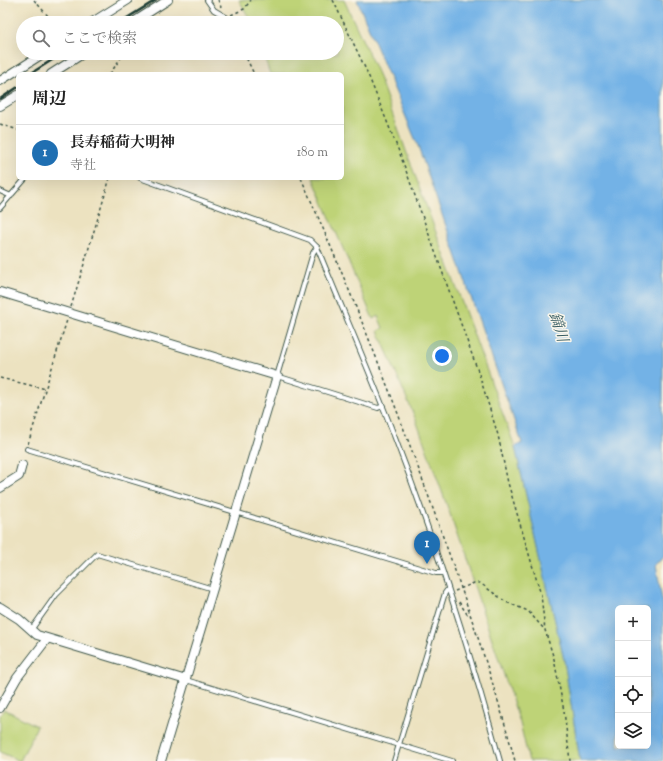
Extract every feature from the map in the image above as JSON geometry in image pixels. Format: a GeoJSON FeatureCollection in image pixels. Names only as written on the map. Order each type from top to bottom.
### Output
{"type":"FeatureCollection","features":[{"type":"Feature","properties":{"kind":"street"},"geometry":{"type":"LineString","coordinates":[[102,16],[128,0]]}},
{"type":"Feature","properties":{"kind":"street"},"geometry":{"type":"LineString","coordinates":[[143,16],[168,0]]}},
{"type":"Feature","properties":{"kind":"street"},"geometry":{"type":"LineString","coordinates":[[0,81],[33,60]]}},
{"type":"Feature","properties":{"kind":"street"},"geometry":{"type":"LineString","coordinates":[[54,72],[73,60]]}},
{"type":"Feature","properties":{"kind":"street"},"geometry":{"type":"LineString","coordinates":[[0,106],[16,96]]}},
{"type":"Feature","properties":{"kind":"street"},"geometry":{"type":"LineString","coordinates":[[0,292],[277,376],[161,761]]}},
{"type":"Feature","properties":{"kind":"street"},"geometry":{"type":"LineString","coordinates":[[0,488],[19,476],[22,465]]}},
{"type":"Feature","properties":{"kind":"street"},"geometry":{"type":"LineString","coordinates":[[0,607],[19,619],[31,630],[47,639],[186,680]]}},
{"type":"Feature","properties":{"kind":"street"},"geometry":{"type":"LineString","coordinates":[[0,708],[17,678],[47,639]]}},
{"type":"Feature","properties":{"kind":"lane"},"geometry":{"type":"LineString","coordinates":[[207,0],[214,10],[224,16]]}},
{"type":"Feature","properties":{"kind":"lane"},"geometry":{"type":"LineString","coordinates":[[0,208],[24,180]]}},
{"type":"Feature","properties":{"kind":"lane"},"geometry":{"type":"LineString","coordinates":[[145,180],[310,240],[317,247],[383,406],[412,485],[476,674],[500,761]]}},
{"type":"Feature","properties":{"kind":"lane"},"geometry":{"type":"LineString","coordinates":[[0,191],[11,196]]}},
{"type":"Feature","properties":{"kind":"lane"},"geometry":{"type":"LineString","coordinates":[[317,247],[313,253],[277,376],[378,408],[383,406]]}},
{"type":"Feature","properties":{"kind":"lane"},"geometry":{"type":"LineString","coordinates":[[27,449],[237,511],[436,573],[443,573]]}},
{"type":"Feature","properties":{"kind":"lane"},"geometry":{"type":"LineString","coordinates":[[31,630],[56,595],[97,554],[213,589]]}},
{"type":"Feature","properties":{"kind":"lane"},"geometry":{"type":"LineString","coordinates":[[394,761],[445,593],[448,589]]}},
{"type":"Feature","properties":{"kind":"lane"},"geometry":{"type":"LineString","coordinates":[[186,680],[452,761]]}},
{"type":"Feature","properties":{"kind":"path"},"geometry":{"type":"LineString","coordinates":[[34,0],[48,16]]}},
{"type":"Feature","properties":{"kind":"path"},"geometry":{"type":"LineString","coordinates":[[228,16],[244,9],[251,0]]}},
{"type":"Feature","properties":{"kind":"path"},"geometry":{"type":"LineString","coordinates":[[333,0],[341,16]]}},
{"type":"Feature","properties":{"kind":"path"},"geometry":{"type":"LineString","coordinates":[[344,23],[367,72],[400,154],[479,374],[498,435],[508,483],[541,595],[545,630],[554,659],[563,704],[570,761]]}},
{"type":"Feature","properties":{"kind":"path"},"geometry":{"type":"LineString","coordinates":[[111,72],[119,60]]}},
{"type":"Feature","properties":{"kind":"path"},"geometry":{"type":"LineString","coordinates":[[247,60],[253,72]]}},
{"type":"Feature","properties":{"kind":"path"},"geometry":{"type":"LineString","coordinates":[[0,124],[16,129]]}},
{"type":"Feature","properties":{"kind":"path"},"geometry":{"type":"LineString","coordinates":[[27,449],[109,180]]}},
{"type":"Feature","properties":{"kind":"path"},"geometry":{"type":"LineString","coordinates":[[302,180],[397,407],[462,589],[496,690],[515,761]]}},
{"type":"Feature","properties":{"kind":"path"},"geometry":{"type":"LineString","coordinates":[[0,378],[46,389]]}},
{"type":"Feature","properties":{"kind":"path"},"geometry":{"type":"LineString","coordinates":[[453,592],[474,583],[480,583],[506,602],[528,611],[545,630]]}},
{"type":"Feature","properties":{"kind":"green space"},"geometry":{"type":"Polygon","coordinates":[[[239,0],[344,0],[377,72],[515,447],[564,660],[580,761],[529,761],[520,723],[449,511],[416,420],[378,331],[383,328],[378,316],[373,319],[314,180],[344,180],[344,72],[269,72],[265,60],[344,60],[344,16],[248,16],[239,0]]]}},
{"type":"Feature","properties":{"kind":"green space"},"geometry":{"type":"Polygon","coordinates":[[[4,709],[37,726],[20,761],[0,752],[0,716],[4,709]]]}},
{"type":"Feature","properties":{"kind":"water","name":"鏑川"},"geometry":{"type":"Polygon","coordinates":[[[357,0],[663,0],[663,556],[656,564],[663,605],[663,761],[580,761],[564,660],[515,447],[522,443],[418,146],[357,0]]]}},
{"type":"Feature","properties":{"kind":"railway"},"geometry":{"type":"LineString","coordinates":[[130,16],[156,0]]}},
{"type":"Feature","properties":{"kind":"railway"},"geometry":{"type":"LineString","coordinates":[[33,72],[52,60]]}},
{"type":"Feature","properties":{"kind":"railway"},"geometry":{"type":"LineString","coordinates":[[0,99],[16,88]]}},
{"type":"Feature","properties":{"kind":"place","name":"長寿稲荷大明神"},"geometry":{"type":"Point","coordinates":[427,564]}}]}
